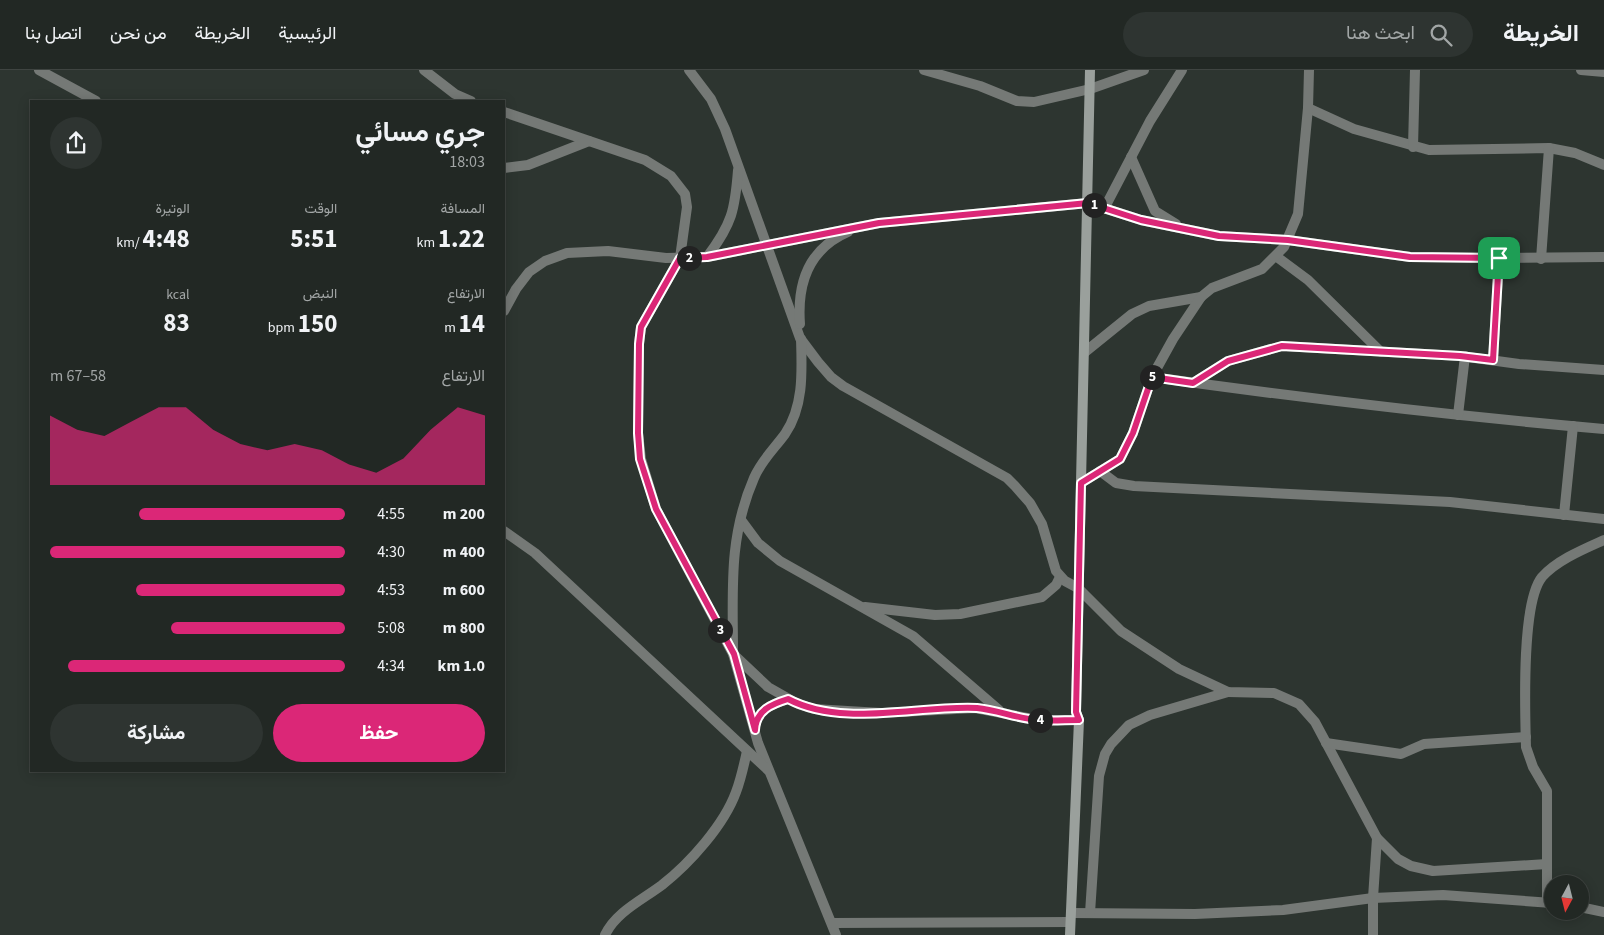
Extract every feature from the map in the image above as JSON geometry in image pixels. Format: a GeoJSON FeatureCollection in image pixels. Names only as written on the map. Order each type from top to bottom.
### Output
{"type":"FeatureCollection","features":[{"type":"Feature","properties":{"kind":"street"},"geometry":{"type":"LineString","coordinates":[[39,70],[94,100]]}},
{"type":"Feature","properties":{"kind":"street"},"geometry":{"type":"LineString","coordinates":[[424,70],[455,94],[469,100]]}},
{"type":"Feature","properties":{"kind":"street"},"geometry":{"type":"LineString","coordinates":[[689,70],[717,110],[800,338],[824,370],[844,386],[1007,478],[1037,514],[1056,571],[1060,577],[1078,588],[1122,631],[1141,646],[1179,669],[1228,692]]}},
{"type":"Feature","properties":{"kind":"street"},"geometry":{"type":"LineString","coordinates":[[924,70],[980,86],[1017,101],[1025,102],[1045,101],[1090,89],[1144,70]]}},
{"type":"Feature","properties":{"kind":"street"},"geometry":{"type":"LineString","coordinates":[[1070,935],[1079,720],[1076,712],[1078,588],[1085,352],[1090,70]]}},
{"type":"Feature","properties":{"kind":"street"},"geometry":{"type":"LineString","coordinates":[[1104,209],[1130,157],[1182,70]]}},
{"type":"Feature","properties":{"kind":"street"},"geometry":{"type":"LineString","coordinates":[[1081,483],[1116,462],[1123,454],[1133,433],[1152,377],[1173,339],[1201,297],[1212,288],[1262,269],[1277,257],[1288,240],[1298,214],[1308,108],[1309,70]]}},
{"type":"Feature","properties":{"kind":"street"},"geometry":{"type":"LineString","coordinates":[[1413,147],[1415,70]]}},
{"type":"Feature","properties":{"kind":"street"},"geometry":{"type":"LineString","coordinates":[[1581,70],[1604,72]]}},
{"type":"Feature","properties":{"kind":"street"},"geometry":{"type":"LineString","coordinates":[[1308,108],[1354,129],[1413,147],[1444,152],[1549,148],[1575,153],[1604,165]]}},
{"type":"Feature","properties":{"kind":"street"},"geometry":{"type":"LineString","coordinates":[[505,112],[645,160],[671,176],[686,194],[687,206],[680,258],[641,327],[638,423],[640,459],[656,509],[734,654],[755,730],[770,772],[836,935]]}},
{"type":"Feature","properties":{"kind":"street"},"geometry":{"type":"LineString","coordinates":[[505,168],[528,166],[589,141]]}},
{"type":"Feature","properties":{"kind":"street"},"geometry":{"type":"LineString","coordinates":[[1541,259],[1549,148]]}},
{"type":"Feature","properties":{"kind":"street"},"geometry":{"type":"LineString","coordinates":[[1130,157],[1155,211],[1165,219],[1195,232]]}},
{"type":"Feature","properties":{"kind":"street"},"geometry":{"type":"LineString","coordinates":[[707,257],[725,234],[733,213],[738,166]]}},
{"type":"Feature","properties":{"kind":"street"},"geometry":{"type":"LineString","coordinates":[[505,309],[516,289],[529,272],[545,261],[567,253],[608,251],[680,258],[707,257],[861,226],[1088,203],[1104,209],[1195,232],[1219,236],[1288,240],[1410,257],[1541,259],[1604,257]]}},
{"type":"Feature","properties":{"kind":"street"},"geometry":{"type":"LineString","coordinates":[[861,226],[829,242],[810,264],[801,286],[800,338],[802,380],[794,417],[785,434],[763,462],[754,478],[741,520],[731,579],[734,654],[768,687],[788,699],[814,709],[881,713],[975,708],[1038,720],[1079,720]]}},
{"type":"Feature","properties":{"kind":"street"},"geometry":{"type":"LineString","coordinates":[[1277,257],[1308,280],[1381,352]]}},
{"type":"Feature","properties":{"kind":"street"},"geometry":{"type":"LineString","coordinates":[[1493,360],[1499,258]]}},
{"type":"Feature","properties":{"kind":"street"},"geometry":{"type":"LineString","coordinates":[[1085,352],[1132,314],[1148,306],[1201,297]]}},
{"type":"Feature","properties":{"kind":"street"},"geometry":{"type":"LineString","coordinates":[[1193,383],[1228,361],[1278,346],[1465,356],[1604,370]]}},
{"type":"Feature","properties":{"kind":"street"},"geometry":{"type":"LineString","coordinates":[[1458,415],[1465,356]]}},
{"type":"Feature","properties":{"kind":"street"},"geometry":{"type":"LineString","coordinates":[[1152,377],[1263,393],[1604,429]]}},
{"type":"Feature","properties":{"kind":"street"},"geometry":{"type":"LineString","coordinates":[[1564,515],[1573,426]]}},
{"type":"Feature","properties":{"kind":"street"},"geometry":{"type":"LineString","coordinates":[[1100,471],[1116,483],[1134,486],[1450,502],[1604,519]]}},
{"type":"Feature","properties":{"kind":"street"},"geometry":{"type":"LineString","coordinates":[[741,520],[758,543],[780,560],[913,636],[1002,713]]}},
{"type":"Feature","properties":{"kind":"street"},"geometry":{"type":"LineString","coordinates":[[505,532],[535,553],[770,772]]}},
{"type":"Feature","properties":{"kind":"street"},"geometry":{"type":"LineString","coordinates":[[1548,875],[1547,791],[1528,756],[1526,737],[1529,631],[1535,592],[1541,578],[1550,570],[1580,551],[1604,540]]}},
{"type":"Feature","properties":{"kind":"street"},"geometry":{"type":"LineString","coordinates":[[859,606],[950,616],[1042,597],[1056,585],[1060,577]]}},
{"type":"Feature","properties":{"kind":"street"},"geometry":{"type":"LineString","coordinates":[[1090,913],[1098,784],[1102,764],[1111,744],[1129,725],[1150,715],[1228,692],[1274,693],[1299,704],[1316,722],[1377,838],[1398,859],[1411,866],[1433,871],[1547,864]]}},
{"type":"Feature","properties":{"kind":"street"},"geometry":{"type":"LineString","coordinates":[[755,730],[757,719],[764,709],[788,699]]}},
{"type":"Feature","properties":{"kind":"street"},"geometry":{"type":"LineString","coordinates":[[1326,743],[1401,754],[1424,744],[1526,737]]}},
{"type":"Feature","properties":{"kind":"street"},"geometry":{"type":"LineString","coordinates":[[605,935],[611,923],[662,885],[697,852],[731,804],[741,777],[747,751]]}},
{"type":"Feature","properties":{"kind":"street"},"geometry":{"type":"LineString","coordinates":[[1373,935],[1373,898],[1377,838]]}},
{"type":"Feature","properties":{"kind":"street"},"geometry":{"type":"LineString","coordinates":[[832,923],[1070,918],[1090,913],[1195,914],[1282,910],[1373,898],[1443,894],[1544,902]]}},
{"type":"Feature","properties":{"kind":"street"},"geometry":{"type":"LineString","coordinates":[[1589,909],[1604,912]]}},
{"type":"Feature","properties":{"kind":"route"},"geometry":{"type":"LineString","coordinates":[[1088,203],[1141,220],[1219,236],[1288,240],[1410,257],[1499,258],[1493,360],[1460,356],[1278,346],[1228,361],[1193,383],[1152,377],[1133,433],[1120,459],[1081,483],[1076,712],[1079,720],[1038,720],[975,708],[881,713],[830,711],[814,709],[788,699],[764,709],[757,719],[755,730],[734,654],[688,572],[656,509],[640,459],[638,433],[639,344],[641,327],[662,286],[680,258],[707,257],[879,223],[1088,203]]}}]}
